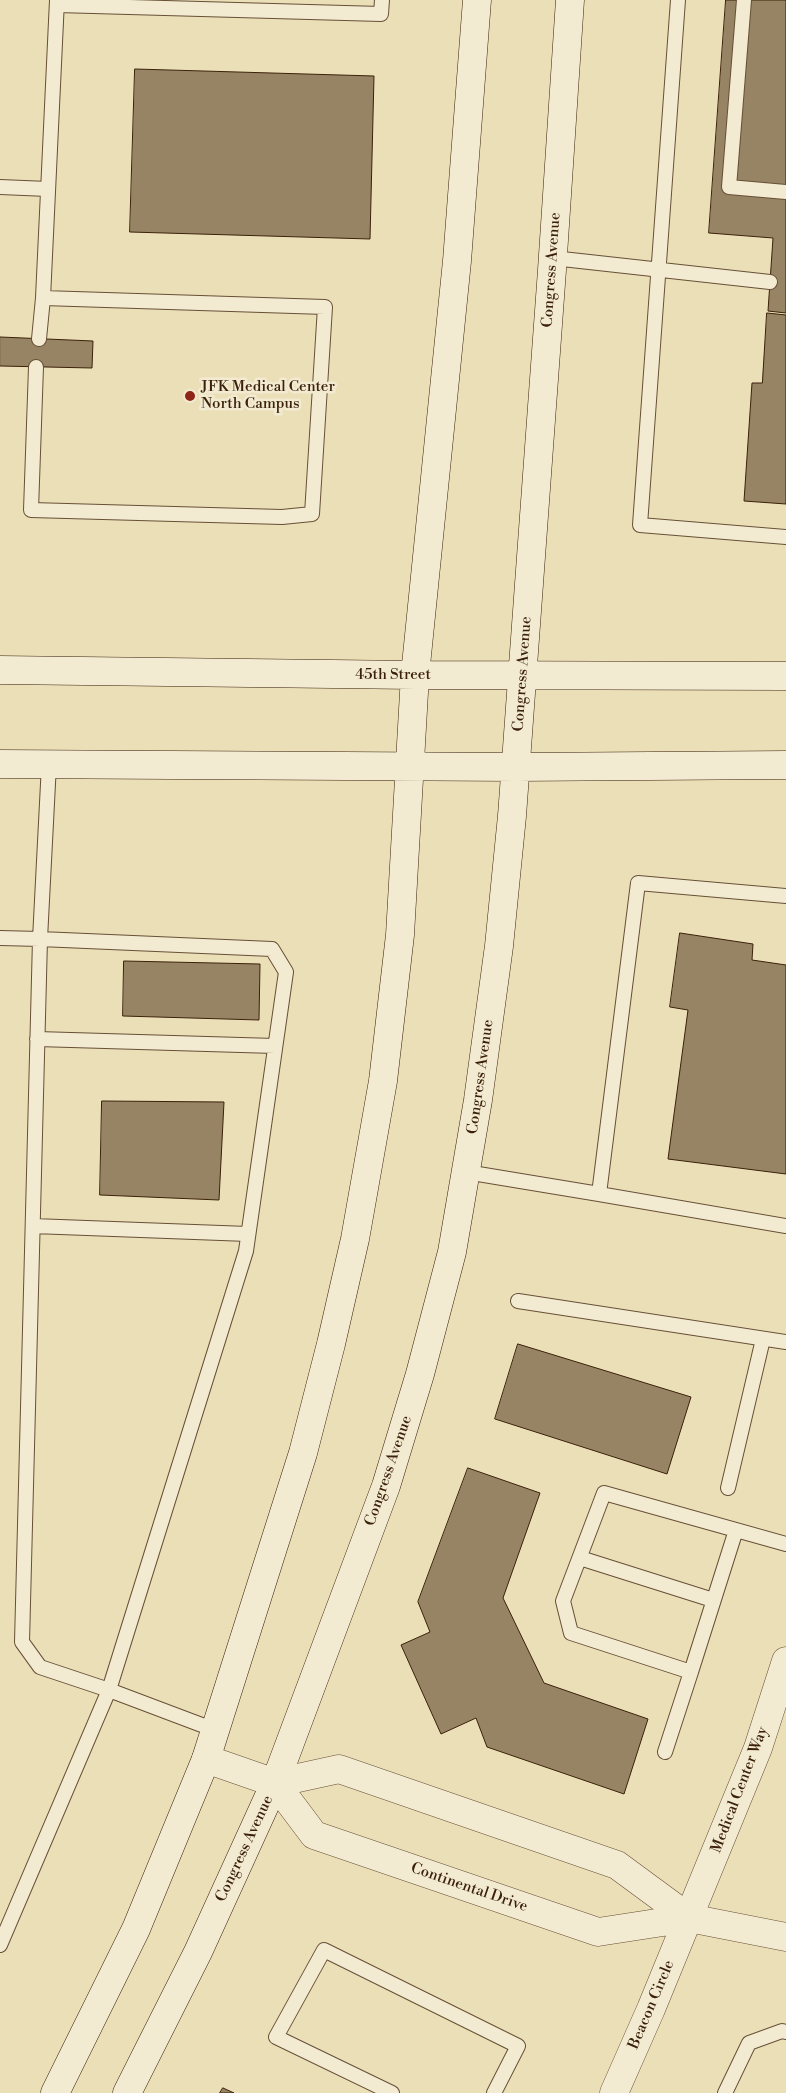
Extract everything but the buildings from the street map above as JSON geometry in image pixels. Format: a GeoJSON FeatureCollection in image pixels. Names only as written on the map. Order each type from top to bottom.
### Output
{"type":"FeatureCollection","features":[{"type":"Feature","properties":{"kind":"street"},"geometry":{"type":"LineString","coordinates":[[55,2093],[136,1929],[206,1759],[303,1453],[355,1239],[384,1081],[400,935],[415,675],[457,261],[477,0]]}},
{"type":"Feature","properties":{"kind":"street","name":"Congress Avenue"},"geometry":{"type":"LineString","coordinates":[[127,2093],[198,1952],[275,1783],[391,1467],[420,1374],[452,1252],[478,1100],[499,946],[516,767],[553,258],[568,4]]}},
{"type":"Feature","properties":{"kind":"street","name":"45th Street"},"geometry":{"type":"LineString","coordinates":[[0,670],[415,675],[786,676]]}},
{"type":"Feature","properties":{"kind":"street"},"geometry":{"type":"LineString","coordinates":[[0,764],[410,767],[786,765]]}},
{"type":"Feature","properties":{"kind":"street","name":"Medical Center Way"},"geometry":{"type":"LineString","coordinates":[[689,1918],[758,1748],[786,1661]]}},
{"type":"Feature","properties":{"kind":"street"},"geometry":{"type":"LineString","coordinates":[[206,1759],[275,1783]]}},
{"type":"Feature","properties":{"kind":"street","name":"Continental Drive"},"geometry":{"type":"LineString","coordinates":[[689,1918],[617,1865],[338,1769],[275,1783],[314,1835],[598,1932],[689,1918],[786,1937]]}},
{"type":"Feature","properties":{"kind":"street","name":"Beacon Circle"},"geometry":{"type":"LineString","coordinates":[[614,2093],[689,1918]]}},
{"type":"Feature","properties":{"kind":"lane"},"geometry":{"type":"LineString","coordinates":[[39,339],[43,298],[57,2],[162,3],[381,14],[382,0]]}},
{"type":"Feature","properties":{"kind":"lane"},"geometry":{"type":"LineString","coordinates":[[678,0],[640,525],[786,537]]}},
{"type":"Feature","properties":{"kind":"lane"},"geometry":{"type":"LineString","coordinates":[[744,0],[729,187],[786,192]]}},
{"type":"Feature","properties":{"kind":"lane"},"geometry":{"type":"LineString","coordinates":[[0,187],[48,189]]}},
{"type":"Feature","properties":{"kind":"lane"},"geometry":{"type":"LineString","coordinates":[[553,258],[770,282]]}},
{"type":"Feature","properties":{"kind":"lane"},"geometry":{"type":"LineString","coordinates":[[36,367],[31,510],[282,518],[312,514],[325,307],[43,298]]}},
{"type":"Feature","properties":{"kind":"lane"},"geometry":{"type":"LineString","coordinates":[[49,764],[40,939],[22,1642],[40,1667],[109,1690],[215,1730]]}},
{"type":"Feature","properties":{"kind":"lane"},"geometry":{"type":"LineString","coordinates":[[599,1194],[638,883],[786,896]]}},
{"type":"Feature","properties":{"kind":"lane"},"geometry":{"type":"LineString","coordinates":[[0,938],[272,949],[286,972],[246,1251],[109,1690],[0,1945]]}},
{"type":"Feature","properties":{"kind":"lane"},"geometry":{"type":"LineString","coordinates":[[37,1039],[275,1046]]}},
{"type":"Feature","properties":{"kind":"lane"},"geometry":{"type":"LineString","coordinates":[[466,1172],[786,1226]]}},
{"type":"Feature","properties":{"kind":"lane"},"geometry":{"type":"LineString","coordinates":[[33,1226],[248,1234]]}},
{"type":"Feature","properties":{"kind":"lane"},"geometry":{"type":"LineString","coordinates":[[518,1300],[786,1342]]}},
{"type":"Feature","properties":{"kind":"lane"},"geometry":{"type":"LineString","coordinates":[[728,1488],[762,1339]]}},
{"type":"Feature","properties":{"kind":"lane"},"geometry":{"type":"LineString","coordinates":[[691,1672],[571,1633],[563,1601],[604,1493],[786,1544]]}},
{"type":"Feature","properties":{"kind":"lane"},"geometry":{"type":"LineString","coordinates":[[665,1752],[736,1530]]}},
{"type":"Feature","properties":{"kind":"lane"},"geometry":{"type":"LineString","coordinates":[[580,1558],[714,1600]]}},
{"type":"Feature","properties":{"kind":"lane"},"geometry":{"type":"LineString","coordinates":[[392,2093],[276,2037],[324,1950],[518,2046],[494,2093]]}},
{"type":"Feature","properties":{"kind":"lane"},"geometry":{"type":"LineString","coordinates":[[725,2093],[749,2043],[782,2031],[786,2032]]}},
{"type":"Feature","properties":{"kind":"place","name":"JFK Medical Center North Campus"},"geometry":{"type":"Point","coordinates":[190,396]}}]}
